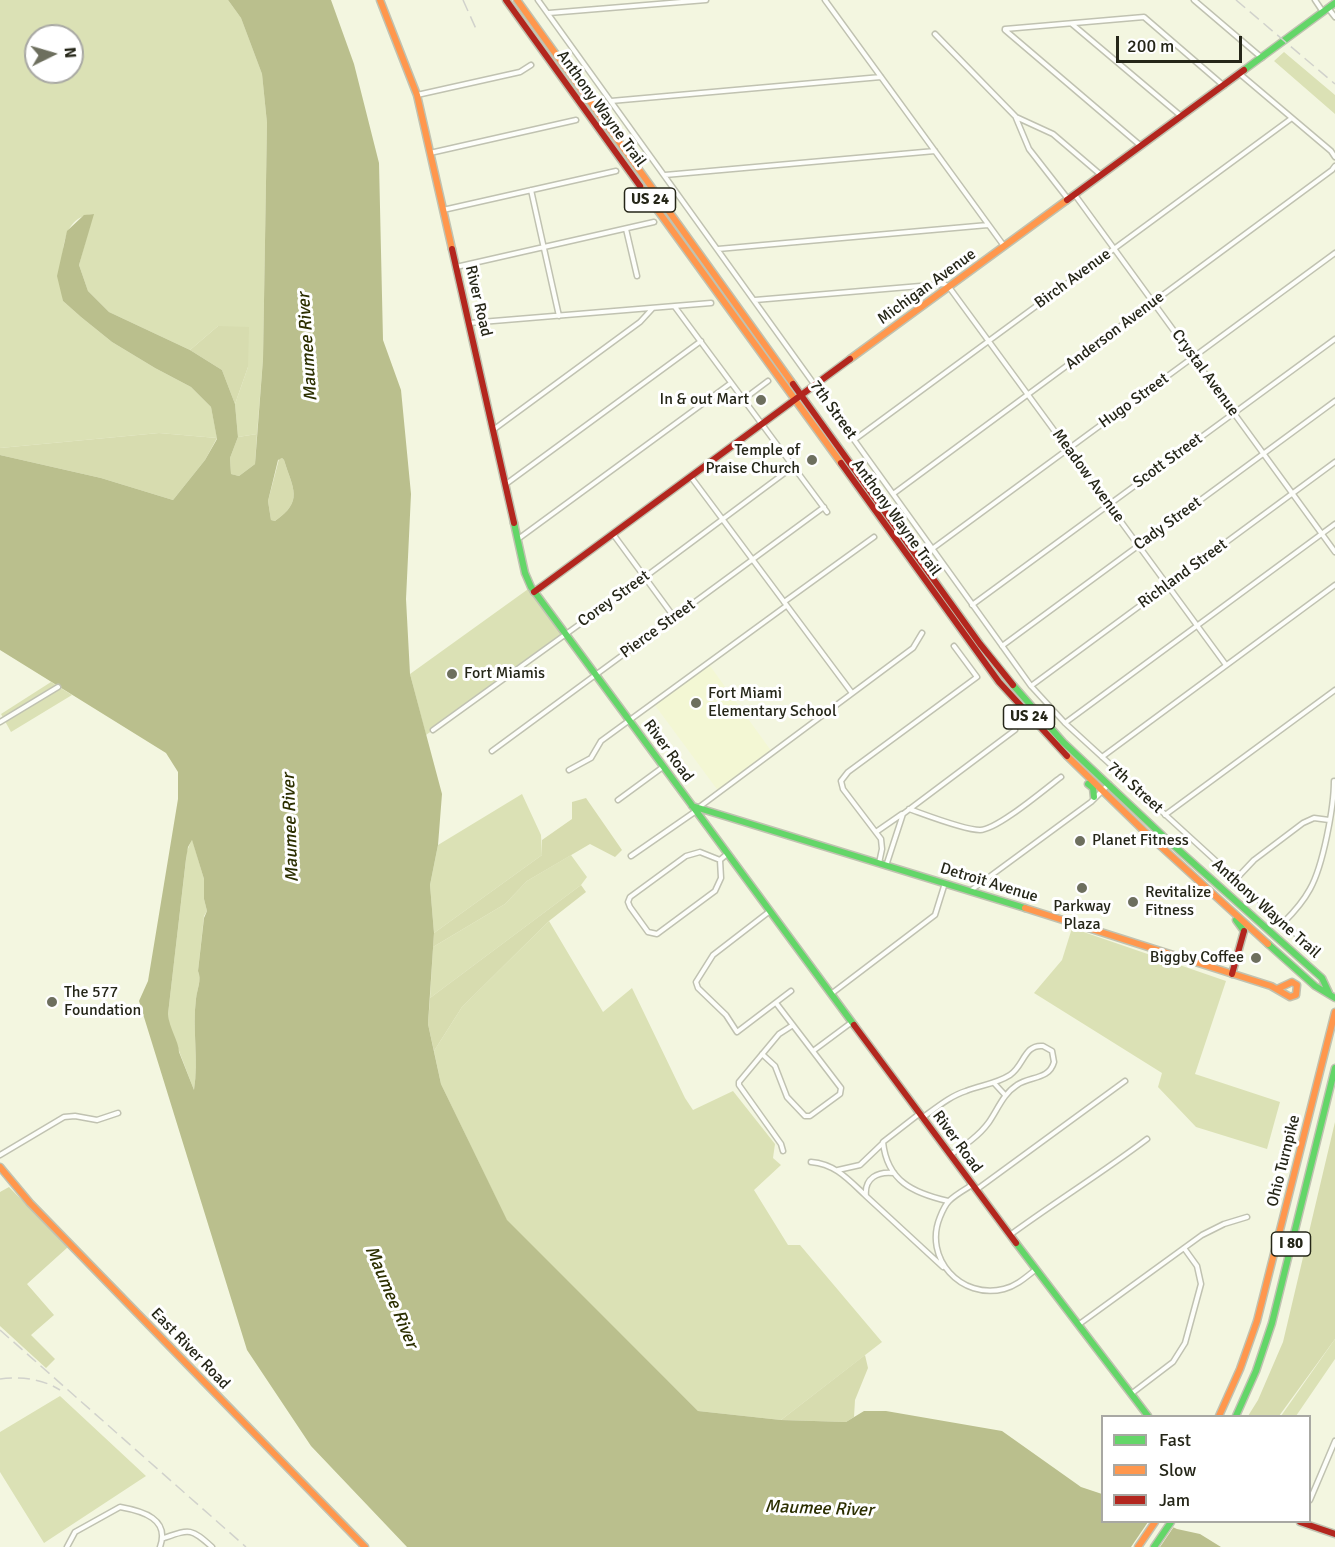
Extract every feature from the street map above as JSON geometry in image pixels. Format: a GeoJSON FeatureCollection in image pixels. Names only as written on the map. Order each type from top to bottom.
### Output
{"type":"FeatureCollection","features":[{"type":"Feature","properties":{"kind":"main road","name":"River Road"},"geometry":{"type":"LineString","coordinates":[[380,0],[417,95],[525,573],[534,592],[1035,1270],[1147,1415]]}},
{"type":"Feature","properties":{"kind":"main road","name":"Anthony Wayne Trail"},"geometry":{"type":"LineString","coordinates":[[506,0],[999,682],[1049,739],[1102,792],[1315,986],[1335,998]]}},
{"type":"Feature","properties":{"kind":"main road","name":"Anthony Wayne Trail"},"geometry":{"type":"LineString","coordinates":[[517,0],[987,652],[1023,697],[1063,742],[1322,978],[1329,993]]}},
{"type":"Feature","properties":{"kind":"main road","name":"Michigan Avenue"},"geometry":{"type":"LineString","coordinates":[[534,592],[1335,3]]}},
{"type":"Feature","properties":{"kind":"main road"},"geometry":{"type":"LineString","coordinates":[[1049,739],[1093,788],[1094,797]]}},
{"type":"Feature","properties":{"kind":"main road","name":"Detroit Avenue"},"geometry":{"type":"LineString","coordinates":[[695,808],[879,863],[1277,989]]}},
{"type":"Feature","properties":{"kind":"main road"},"geometry":{"type":"LineString","coordinates":[[1178,860],[1244,930],[1232,974]]}},
{"type":"Feature","properties":{"kind":"main road"},"geometry":{"type":"LineString","coordinates":[[1243,940],[1248,934],[1255,932]]}},
{"type":"Feature","properties":{"kind":"main road","name":"Ohio Turnpike"},"geometry":{"type":"LineString","coordinates":[[1219,1415],[1240,1369],[1257,1321],[1335,1012]]}},
{"type":"Feature","properties":{"kind":"main road","name":"Ohio Turnpike"},"geometry":{"type":"LineString","coordinates":[[1236,1415],[1256,1371],[1272,1323],[1335,1068]]}},
{"type":"Feature","properties":{"kind":"main road","name":"East River Road"},"geometry":{"type":"LineString","coordinates":[[0,1167],[30,1203],[365,1547]]}},
{"type":"Feature","properties":{"kind":"main road"},"geometry":{"type":"LineString","coordinates":[[1138,1547],[1154,1523]]}},
{"type":"Feature","properties":{"kind":"main road"},"geometry":{"type":"LineString","coordinates":[[1154,1547],[1170,1523]]}},
{"type":"Feature","properties":{"kind":"main road"},"geometry":{"type":"LineString","coordinates":[[1305,1523],[1335,1534]]}},
{"type":"Feature","properties":{"kind":"street","name":"7th Street"},"geometry":{"type":"LineString","coordinates":[[538,0],[1031,686],[1101,757],[1309,946]]}},
{"type":"Feature","properties":{"kind":"street"},"geometry":{"type":"LineString","coordinates":[[548,14],[706,0]]}},
{"type":"Feature","properties":{"kind":"street"},"geometry":{"type":"LineString","coordinates":[[825,0],[1004,246]]}},
{"type":"Feature","properties":{"kind":"street"},"geometry":{"type":"LineString","coordinates":[[1194,0],[1262,58]]}},
{"type":"Feature","properties":{"kind":"street"},"geometry":{"type":"LineString","coordinates":[[1315,0],[1335,17]]}},
{"type":"Feature","properties":{"kind":"street"},"geometry":{"type":"LineString","coordinates":[[1142,146],[1005,29],[1144,18],[1224,86]]}},
{"type":"Feature","properties":{"kind":"street"},"geometry":{"type":"LineString","coordinates":[[1072,24],[1181,117]]}},
{"type":"Feature","properties":{"kind":"street"},"geometry":{"type":"LineString","coordinates":[[935,34],[1016,117],[1053,134],[1101,175]]}},
{"type":"Feature","properties":{"kind":"street"},"geometry":{"type":"LineString","coordinates":[[417,95],[520,72],[531,66]]}},
{"type":"Feature","properties":{"kind":"street"},"geometry":{"type":"LineString","coordinates":[[1240,74],[1331,151],[1335,157]]}},
{"type":"Feature","properties":{"kind":"street"},"geometry":{"type":"LineString","coordinates":[[610,101],[881,77]]}},
{"type":"Feature","properties":{"kind":"street"},"geometry":{"type":"LineString","coordinates":[[1016,117],[1029,149],[1068,200]]}},
{"type":"Feature","properties":{"kind":"street","name":"Birch Avenue"},"geometry":{"type":"LineString","coordinates":[[854,440],[1292,118]]}},
{"type":"Feature","properties":{"kind":"street"},"geometry":{"type":"LineString","coordinates":[[430,153],[576,120]]}},
{"type":"Feature","properties":{"kind":"street"},"geometry":{"type":"LineString","coordinates":[[664,175],[935,151]]}},
{"type":"Feature","properties":{"kind":"street","name":"Anderson Avenue"},"geometry":{"type":"LineString","coordinates":[[893,494],[1335,166]]}},
{"type":"Feature","properties":{"kind":"street"},"geometry":{"type":"LineString","coordinates":[[444,210],[616,171]]}},
{"type":"Feature","properties":{"kind":"street"},"geometry":{"type":"LineString","coordinates":[[531,190],[559,316]]}},
{"type":"Feature","properties":{"kind":"street","name":"Crystal Avenue"},"geometry":{"type":"LineString","coordinates":[[1075,195],[1335,552]]}},
{"type":"Feature","properties":{"kind":"street"},"geometry":{"type":"LineString","coordinates":[[456,267],[654,222]]}},
{"type":"Feature","properties":{"kind":"street"},"geometry":{"type":"LineString","coordinates":[[717,249],[989,225]]}},
{"type":"Feature","properties":{"kind":"street"},"geometry":{"type":"LineString","coordinates":[[626,229],[637,276]]}},
{"type":"Feature","properties":{"kind":"street","name":"Hugo Street"},"geometry":{"type":"LineString","coordinates":[[932,549],[1335,253]]}},
{"type":"Feature","properties":{"kind":"street"},"geometry":{"type":"LineString","coordinates":[[754,300],[944,285],[949,287]]}},
{"type":"Feature","properties":{"kind":"street","name":"Meadow Avenue"},"geometry":{"type":"LineString","coordinates":[[949,287],[1226,666]]}},
{"type":"Feature","properties":{"kind":"street"},"geometry":{"type":"LineString","coordinates":[[469,323],[711,303]]}},
{"type":"Feature","properties":{"kind":"street"},"geometry":{"type":"LineString","coordinates":[[675,306],[827,512]]}},
{"type":"Feature","properties":{"kind":"street"},"geometry":{"type":"LineString","coordinates":[[494,430],[640,322],[652,309]]}},
{"type":"Feature","properties":{"kind":"street","name":"Scott Street"},"geometry":{"type":"LineString","coordinates":[[972,605],[1335,339]]}},
{"type":"Feature","properties":{"kind":"street"},"geometry":{"type":"LineString","coordinates":[[506,484],[701,341]]}},
{"type":"Feature","properties":{"kind":"street"},"geometry":{"type":"LineString","coordinates":[[744,399],[768,381]]}},
{"type":"Feature","properties":{"kind":"street"},"geometry":{"type":"LineString","coordinates":[[518,539],[731,383]]}},
{"type":"Feature","properties":{"kind":"street","name":"Cady Street"},"geometry":{"type":"LineString","coordinates":[[1002,646],[1335,401]]}},
{"type":"Feature","properties":{"kind":"street","name":"Richland Street"},"geometry":{"type":"LineString","coordinates":[[1031,686],[1335,462]]}},
{"type":"Feature","properties":{"kind":"street","name":"Corey Street"},"geometry":{"type":"LineString","coordinates":[[433,730],[794,466]]}},
{"type":"Feature","properties":{"kind":"street"},"geometry":{"type":"LineString","coordinates":[[691,477],[852,693]]}},
{"type":"Feature","properties":{"kind":"street","name":"Pierce Street"},"geometry":{"type":"LineString","coordinates":[[492,751],[824,507]]}},
{"type":"Feature","properties":{"kind":"street"},"geometry":{"type":"LineString","coordinates":[[1065,723],[1335,524]]}},
{"type":"Feature","properties":{"kind":"street"},"geometry":{"type":"LineString","coordinates":[[613,534],[674,617]]}},
{"type":"Feature","properties":{"kind":"street"},"geometry":{"type":"LineString","coordinates":[[569,770],[591,758],[601,741],[630,722],[874,537]]}},
{"type":"Feature","properties":{"kind":"street"},"geometry":{"type":"LineString","coordinates":[[1101,757],[1335,585]]}},
{"type":"Feature","properties":{"kind":"street"},"geometry":{"type":"LineString","coordinates":[[631,856],[913,648],[921,633]]}},
{"type":"Feature","properties":{"kind":"street"},"geometry":{"type":"LineString","coordinates":[[879,863],[882,849],[881,839],[843,789],[841,781],[844,776],[977,677],[954,646]]}},
{"type":"Feature","properties":{"kind":"street"},"geometry":{"type":"LineString","coordinates":[[0,722],[58,687]]}},
{"type":"Feature","properties":{"kind":"street"},"geometry":{"type":"LineString","coordinates":[[1165,815],[1335,690]]}},
{"type":"Feature","properties":{"kind":"street"},"geometry":{"type":"LineString","coordinates":[[876,832],[1015,730]]}},
{"type":"Feature","properties":{"kind":"street"},"geometry":{"type":"LineString","coordinates":[[618,800],[663,767]]}},
{"type":"Feature","properties":{"kind":"street"},"geometry":{"type":"LineString","coordinates":[[908,809],[971,829],[987,829],[999,823],[1061,777]]}},
{"type":"Feature","properties":{"kind":"street"},"geometry":{"type":"LineString","coordinates":[[1284,922],[1301,903],[1314,882],[1334,803],[1335,780]]}},
{"type":"Feature","properties":{"kind":"street"},"geometry":{"type":"LineString","coordinates":[[969,891],[1091,802],[1109,784]]}},
{"type":"Feature","properties":{"kind":"street"},"geometry":{"type":"LineString","coordinates":[[886,866],[903,814]]}},
{"type":"Feature","properties":{"kind":"street"},"geometry":{"type":"LineString","coordinates":[[1236,879],[1254,860],[1303,823],[1314,818],[1329,820]]}},
{"type":"Feature","properties":{"kind":"street"},"geometry":{"type":"LineString","coordinates":[[700,852],[720,860],[721,878],[714,891],[657,934],[648,932],[630,907],[628,902],[630,897],[686,856],[700,852]]}},
{"type":"Feature","properties":{"kind":"street"},"geometry":{"type":"LineString","coordinates":[[720,860],[727,854]]}},
{"type":"Feature","properties":{"kind":"street"},"geometry":{"type":"LineString","coordinates":[[831,994],[935,915],[945,884]]}},
{"type":"Feature","properties":{"kind":"street"},"geometry":{"type":"LineString","coordinates":[[770,912],[713,955],[696,982],[698,988],[726,1016],[737,1032],[791,991]]}},
{"type":"Feature","properties":{"kind":"street"},"geometry":{"type":"LineString","coordinates":[[762,1054],[775,1066],[787,1097],[805,1116],[810,1116],[841,1092],[841,1088],[776,1003]]}},
{"type":"Feature","properties":{"kind":"street"},"geometry":{"type":"LineString","coordinates":[[813,1051],[852,1022]]}},
{"type":"Feature","properties":{"kind":"street"},"geometry":{"type":"LineString","coordinates":[[783,1151],[781,1143],[739,1085],[739,1079],[779,1034],[793,1025]]}},
{"type":"Feature","properties":{"kind":"street"},"geometry":{"type":"LineString","coordinates":[[838,1170],[860,1165],[883,1142],[957,1095],[994,1083],[1015,1071],[1031,1048],[1043,1046],[1052,1051],[1054,1062],[1049,1072],[1021,1082],[1005,1095],[982,1130],[950,1155]]}},
{"type":"Feature","properties":{"kind":"street"},"geometry":{"type":"LineString","coordinates":[[945,1269],[938,1254],[936,1234],[939,1220],[948,1201],[974,1188],[1125,1081]]}},
{"type":"Feature","properties":{"kind":"street"},"geometry":{"type":"LineString","coordinates":[[994,1083],[1005,1095]]}},
{"type":"Feature","properties":{"kind":"street"},"geometry":{"type":"LineString","coordinates":[[0,1155],[64,1117],[75,1116],[97,1120],[118,1113]]}},
{"type":"Feature","properties":{"kind":"street"},"geometry":{"type":"LineString","coordinates":[[1009,1235],[1147,1139]]}},
{"type":"Feature","properties":{"kind":"street"},"geometry":{"type":"LineString","coordinates":[[883,1142],[885,1158],[894,1173],[916,1191],[948,1201]]}},
{"type":"Feature","properties":{"kind":"street"},"geometry":{"type":"LineString","coordinates":[[812,1162],[838,1170],[958,1281],[969,1287],[986,1291],[1010,1287],[1035,1270]]}},
{"type":"Feature","properties":{"kind":"street"},"geometry":{"type":"LineString","coordinates":[[866,1196],[867,1184],[872,1177],[879,1173],[894,1173]]}},
{"type":"Feature","properties":{"kind":"street"},"geometry":{"type":"LineString","coordinates":[[1077,1326],[1202,1235],[1224,1224],[1248,1217]]}},
{"type":"Feature","properties":{"kind":"street"},"geometry":{"type":"LineString","coordinates":[[1131,1394],[1173,1362],[1185,1342],[1201,1284],[1197,1266],[1184,1248]]}},
{"type":"Feature","properties":{"kind":"street"},"geometry":{"type":"LineString","coordinates":[[1311,1498],[1335,1441]]}},
{"type":"Feature","properties":{"kind":"street"},"geometry":{"type":"LineString","coordinates":[[66,1547],[75,1532],[117,1507],[156,1520],[162,1528],[164,1538],[160,1547]]}},
{"type":"Feature","properties":{"kind":"street"},"geometry":{"type":"LineString","coordinates":[[164,1538],[190,1530],[212,1547]]}},
{"type":"Feature","properties":{"kind":"shaded area"},"geometry":{"type":"Polygon","coordinates":[[[0,0],[228,0],[241,18],[262,74],[267,123],[263,359],[257,434],[238,437],[235,404],[248,367],[218,326],[190,350],[109,312],[88,291],[79,265],[93,214],[81,217],[66,235],[62,262],[63,301],[112,342],[191,387],[211,407],[217,438],[159,433],[0,448],[0,0]]]}},
{"type":"Feature","properties":{"kind":"shaded area"},"geometry":{"type":"Polygon","coordinates":[[[1284,52],[1335,95],[1335,114],[1274,61],[1284,52]]]}},
{"type":"Feature","properties":{"kind":"shaded area"},"geometry":{"type":"Polygon","coordinates":[[[218,326],[249,327],[248,367],[235,404],[222,370],[190,350],[218,326]]]}},
{"type":"Feature","properties":{"kind":"shaded area"},"geometry":{"type":"Polygon","coordinates":[[[159,433],[217,438],[205,460],[173,500],[101,478],[0,455],[0,448],[159,433]]]}},
{"type":"Feature","properties":{"kind":"shaded area"},"geometry":{"type":"Polygon","coordinates":[[[257,434],[255,464],[239,476],[231,474],[230,458],[238,437],[257,434]]]}},
{"type":"Feature","properties":{"kind":"shaded area"},"geometry":{"type":"Polygon","coordinates":[[[282,458],[294,494],[290,507],[275,521],[271,520],[268,501],[279,459],[282,458]]]}},
{"type":"Feature","properties":{"kind":"shaded area"},"geometry":{"type":"Polygon","coordinates":[[[531,587],[565,635],[426,735],[410,674],[531,587]]]}},
{"type":"Feature","properties":{"kind":"shaded area"},"geometry":{"type":"Polygon","coordinates":[[[708,663],[772,752],[719,792],[654,704],[708,663]]]}},
{"type":"Feature","properties":{"kind":"shaded area"},"geometry":{"type":"Polygon","coordinates":[[[51,682],[72,695],[11,732],[1,714],[51,682]]]}},
{"type":"Feature","properties":{"kind":"shaded area"},"geometry":{"type":"Polygon","coordinates":[[[522,794],[541,835],[542,855],[434,933],[430,885],[438,845],[522,794]]]}},
{"type":"Feature","properties":{"kind":"shaded area"},"geometry":{"type":"Polygon","coordinates":[[[586,798],[622,850],[615,857],[590,844],[527,881],[505,904],[433,947],[434,933],[542,855],[542,840],[572,819],[572,802],[586,798]]]}},
{"type":"Feature","properties":{"kind":"shaded area"},"geometry":{"type":"Polygon","coordinates":[[[192,839],[204,879],[204,899],[207,911],[204,916],[195,1010],[194,1090],[169,1025],[168,1014],[187,851],[192,839]]]}},
{"type":"Feature","properties":{"kind":"shaded area"},"geometry":{"type":"Polygon","coordinates":[[[571,855],[587,877],[581,885],[430,998],[433,947],[505,904],[527,881],[571,855]]]}},
{"type":"Feature","properties":{"kind":"shaded area"},"geometry":{"type":"Polygon","coordinates":[[[581,885],[586,892],[549,921],[462,1007],[434,1051],[428,1024],[430,998],[581,885]]]}},
{"type":"Feature","properties":{"kind":"shaded area"},"geometry":{"type":"Polygon","coordinates":[[[549,921],[603,1012],[632,988],[693,1110],[733,1091],[775,1144],[773,1158],[781,1165],[754,1190],[788,1245],[800,1245],[882,1342],[781,1420],[698,1411],[507,1221],[441,1084],[434,1051],[462,1007],[549,921]]]}},
{"type":"Feature","properties":{"kind":"shaded area"},"geometry":{"type":"Polygon","coordinates":[[[1072,928],[1226,981],[1195,1074],[1280,1102],[1267,1149],[1196,1127],[1158,1087],[1162,1073],[1034,993],[1062,960],[1072,928]]]}},
{"type":"Feature","properties":{"kind":"shaded area"},"geometry":{"type":"Polygon","coordinates":[[[1335,1122],[1335,1339],[1280,1415],[1249,1415],[1258,1400],[1283,1342],[1335,1122]]]}},
{"type":"Feature","properties":{"kind":"shaded area"},"geometry":{"type":"Polygon","coordinates":[[[9,1187],[68,1247],[27,1284],[54,1315],[31,1335],[55,1359],[46,1368],[0,1326],[0,1192],[9,1187]]]}},
{"type":"Feature","properties":{"kind":"shaded area"},"geometry":{"type":"Polygon","coordinates":[[[1335,1339],[1335,1359],[1297,1415],[1282,1415],[1335,1339]]]}},
{"type":"Feature","properties":{"kind":"shaded area"},"geometry":{"type":"Polygon","coordinates":[[[865,1355],[868,1368],[855,1400],[854,1417],[846,1422],[781,1420],[865,1355]]]}},
{"type":"Feature","properties":{"kind":"shaded area"},"geometry":{"type":"Polygon","coordinates":[[[60,1396],[146,1476],[44,1543],[0,1472],[0,1432],[60,1396]]]}},
{"type":"Feature","properties":{"kind":"water","name":"Maumee River"},"geometry":{"type":"Polygon","coordinates":[[[228,0],[331,0],[354,64],[379,163],[383,340],[401,390],[411,494],[406,599],[410,674],[442,794],[438,845],[430,885],[434,933],[428,1024],[441,1084],[507,1220],[698,1411],[781,1420],[846,1422],[864,1411],[886,1411],[1002,1431],[1081,1487],[1101,1494],[1101,1523],[1164,1523],[1177,1529],[1200,1534],[1221,1547],[407,1547],[311,1446],[247,1350],[139,1001],[148,981],[178,799],[178,772],[166,753],[0,650],[0,455],[101,478],[173,500],[205,460],[217,439],[211,407],[191,387],[112,342],[63,301],[57,276],[67,231],[84,215],[94,214],[79,265],[88,291],[109,312],[190,350],[222,370],[235,404],[238,437],[230,458],[231,474],[239,476],[255,464],[263,359],[267,123],[262,74],[241,18],[228,0]],[[282,458],[278,460],[268,501],[271,520],[275,521],[284,514],[293,501],[293,487],[282,458]],[[192,840],[186,859],[168,1014],[179,1052],[194,1090],[195,1010],[204,918],[207,911],[204,899],[204,879],[192,840]]]}},
{"type":"Feature","properties":{"kind":"pier"},"geometry":{"type":"Polygon","coordinates":[[[1147,1523],[1175,1525],[1160,1547],[1131,1547],[1147,1523]]]}},
{"type":"Feature","properties":{"kind":"railway"},"geometry":{"type":"LineString","coordinates":[[463,0],[477,31]]}},
{"type":"Feature","properties":{"kind":"railway"},"geometry":{"type":"LineString","coordinates":[[1236,0],[1335,84]]}},
{"type":"Feature","properties":{"kind":"railway"},"geometry":{"type":"LineString","coordinates":[[0,1330],[246,1547]]}},
{"type":"Feature","properties":{"kind":"railway"},"geometry":{"type":"LineString","coordinates":[[0,1379],[31,1379],[60,1390]]}},
{"type":"Feature","properties":{"kind":"traffic: fast"},"geometry":{"type":"LineString","coordinates":[[1244,70],[1335,3]]}},
{"type":"Feature","properties":{"kind":"traffic: fast"},"geometry":{"type":"LineString","coordinates":[[514,523],[525,573],[531,587],[854,1025]]}},
{"type":"Feature","properties":{"kind":"traffic: fast"},"geometry":{"type":"LineString","coordinates":[[1013,685],[1063,742],[1163,836],[1322,978],[1329,993]]}},
{"type":"Feature","properties":{"kind":"traffic: fast"},"geometry":{"type":"LineString","coordinates":[[1088,784],[1093,788],[1094,797]]}},
{"type":"Feature","properties":{"kind":"traffic: fast"},"geometry":{"type":"LineString","coordinates":[[692,806],[1025,908]]}},
{"type":"Feature","properties":{"kind":"traffic: fast"},"geometry":{"type":"LineString","coordinates":[[1236,920],[1244,931]]}},
{"type":"Feature","properties":{"kind":"traffic: fast"},"geometry":{"type":"LineString","coordinates":[[1268,944],[1315,986],[1335,998]]}},
{"type":"Feature","properties":{"kind":"traffic: fast"},"geometry":{"type":"LineString","coordinates":[[1236,1415],[1256,1371],[1272,1323],[1335,1068]]}},
{"type":"Feature","properties":{"kind":"traffic: fast"},"geometry":{"type":"LineString","coordinates":[[1016,1243],[1147,1415]]}},
{"type":"Feature","properties":{"kind":"traffic: fast"},"geometry":{"type":"LineString","coordinates":[[1154,1547],[1170,1523]]}},
{"type":"Feature","properties":{"kind":"traffic: slow"},"geometry":{"type":"LineString","coordinates":[[380,0],[417,95],[452,249]]}},
{"type":"Feature","properties":{"kind":"traffic: slow"},"geometry":{"type":"LineString","coordinates":[[517,0],[793,384]]}},
{"type":"Feature","properties":{"kind":"traffic: slow"},"geometry":{"type":"LineString","coordinates":[[640,186],[841,463]]}},
{"type":"Feature","properties":{"kind":"traffic: slow"},"geometry":{"type":"LineString","coordinates":[[850,359],[1067,200]]}},
{"type":"Feature","properties":{"kind":"traffic: slow"},"geometry":{"type":"LineString","coordinates":[[1067,756],[1144,831],[1268,944]]}},
{"type":"Feature","properties":{"kind":"traffic: slow"},"geometry":{"type":"LineString","coordinates":[[1025,908],[1271,986],[1290,997],[1296,995],[1297,985],[1292,982],[1277,989]]}},
{"type":"Feature","properties":{"kind":"traffic: slow"},"geometry":{"type":"LineString","coordinates":[[1219,1415],[1240,1369],[1257,1321],[1335,1012]]}},
{"type":"Feature","properties":{"kind":"traffic: slow"},"geometry":{"type":"LineString","coordinates":[[0,1167],[30,1203],[365,1547]]}},
{"type":"Feature","properties":{"kind":"traffic: slow"},"geometry":{"type":"LineString","coordinates":[[1138,1547],[1154,1523]]}},
{"type":"Feature","properties":{"kind":"traffic: jam"},"geometry":{"type":"LineString","coordinates":[[506,0],[640,186]]}},
{"type":"Feature","properties":{"kind":"traffic: jam"},"geometry":{"type":"LineString","coordinates":[[1067,200],[1244,70]]}},
{"type":"Feature","properties":{"kind":"traffic: jam"},"geometry":{"type":"LineString","coordinates":[[452,249],[514,523]]}},
{"type":"Feature","properties":{"kind":"traffic: jam"},"geometry":{"type":"LineString","coordinates":[[534,592],[850,359]]}},
{"type":"Feature","properties":{"kind":"traffic: jam"},"geometry":{"type":"LineString","coordinates":[[793,384],[980,644],[1013,685]]}},
{"type":"Feature","properties":{"kind":"traffic: jam"},"geometry":{"type":"LineString","coordinates":[[841,463],[999,682],[1067,756]]}},
{"type":"Feature","properties":{"kind":"traffic: jam"},"geometry":{"type":"LineString","coordinates":[[1232,974],[1244,931]]}},
{"type":"Feature","properties":{"kind":"traffic: jam"},"geometry":{"type":"LineString","coordinates":[[854,1025],[1016,1243]]}},
{"type":"Feature","properties":{"kind":"traffic: jam"},"geometry":{"type":"LineString","coordinates":[[1303,1523],[1335,1534]]}},
{"type":"Feature","properties":{"kind":"place","name":"In & out Mart"},"geometry":{"type":"Point","coordinates":[761,400]}},
{"type":"Feature","properties":{"kind":"place","name":"Temple of Praise Church"},"geometry":{"type":"Point","coordinates":[812,460]}},
{"type":"Feature","properties":{"kind":"place","name":"Fort Miamis"},"geometry":{"type":"Point","coordinates":[452,674]}},
{"type":"Feature","properties":{"kind":"place","name":"Fort Miami Elementary School"},"geometry":{"type":"Point","coordinates":[696,703]}},
{"type":"Feature","properties":{"kind":"place","name":"Planet Fitness"},"geometry":{"type":"Point","coordinates":[1080,841]}},
{"type":"Feature","properties":{"kind":"place","name":"Parkway Plaza"},"geometry":{"type":"Point","coordinates":[1082,888]}},
{"type":"Feature","properties":{"kind":"place","name":"Revitalize Fitness"},"geometry":{"type":"Point","coordinates":[1133,902]}},
{"type":"Feature","properties":{"kind":"place","name":"Biggby Coffee"},"geometry":{"type":"Point","coordinates":[1256,958]}},
{"type":"Feature","properties":{"kind":"place","name":"The 577 Foundation"},"geometry":{"type":"Point","coordinates":[52,1002]}}]}
